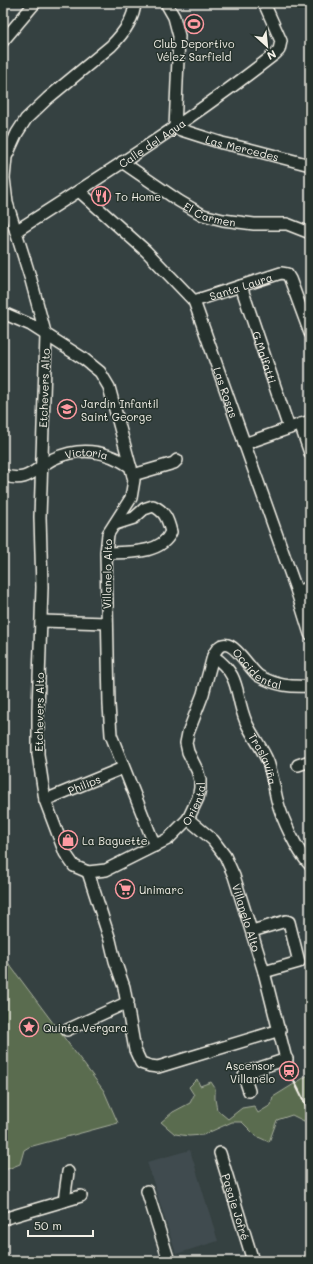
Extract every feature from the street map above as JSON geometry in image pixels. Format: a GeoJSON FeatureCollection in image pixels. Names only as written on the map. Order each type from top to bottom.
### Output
{"type":"FeatureCollection","features":[{"type":"Feature","properties":{"kind":"street"},"geometry":{"type":"LineString","coordinates":[[3,41],[35,3]]}},
{"type":"Feature","properties":{"kind":"street","name":"Etchevers Alto"},"geometry":{"type":"LineString","coordinates":[[88,872],[74,866],[65,853],[45,800],[38,754],[38,710],[42,622],[40,517],[46,336],[16,231],[5,204],[4,178],[6,158],[20,128],[26,119],[48,98],[111,46],[130,21],[135,3]]}},
{"type":"Feature","properties":{"kind":"street"},"geometry":{"type":"LineString","coordinates":[[166,3],[174,17],[179,36],[175,128]]}},
{"type":"Feature","properties":{"kind":"street","name":"Calle del Agua"},"geometry":{"type":"LineString","coordinates":[[16,231],[175,128],[245,78],[275,54],[281,46],[281,41],[264,3]]}},
{"type":"Feature","properties":{"kind":"street","name":"Las Mercedes"},"geometry":{"type":"LineString","coordinates":[[175,128],[222,143],[310,164]]}},
{"type":"Feature","properties":{"kind":"street","name":"El Carmen"},"geometry":{"type":"LineString","coordinates":[[122,162],[179,201],[203,215],[223,220],[254,224],[287,224],[310,232]]}},
{"type":"Feature","properties":{"kind":"street","name":"Las Rosas"},"geometry":{"type":"LineString","coordinates":[[79,191],[146,251],[194,301],[297,592],[310,634]]}},
{"type":"Feature","properties":{"kind":"street","name":"Santa Laura"},"geometry":{"type":"LineString","coordinates":[[194,301],[281,273],[286,274],[290,279],[310,333]]}},
{"type":"Feature","properties":{"kind":"street","name":"G.Malfatti"},"geometry":{"type":"LineString","coordinates":[[241,286],[289,428]]}},
{"type":"Feature","properties":{"kind":"street","name":"Villanelo Alto"},"geometry":{"type":"LineString","coordinates":[[3,313],[24,322],[84,359],[100,372],[109,387],[134,480],[131,498],[108,534],[106,553],[111,735],[155,846]]}},
{"type":"Feature","properties":{"kind":"street"},"geometry":{"type":"LineString","coordinates":[[244,444],[305,423],[310,453]]}},
{"type":"Feature","properties":{"kind":"street","name":"Victoria"},"geometry":{"type":"LineString","coordinates":[[3,475],[9,477],[27,477],[52,460],[76,451],[105,453],[119,459],[132,471]]}},
{"type":"Feature","properties":{"kind":"street"},"geometry":{"type":"LineString","coordinates":[[132,471],[174,463],[177,460]]}},
{"type":"Feature","properties":{"kind":"street"},"geometry":{"type":"LineString","coordinates":[[106,553],[138,552],[148,549],[160,545],[167,540],[171,532],[161,509],[153,506],[144,509],[134,518],[115,524]]}},
{"type":"Feature","properties":{"kind":"street"},"geometry":{"type":"LineString","coordinates":[[297,592],[310,587]]}},
{"type":"Feature","properties":{"kind":"street"},"geometry":{"type":"LineString","coordinates":[[42,622],[107,623]]}},
{"type":"Feature","properties":{"kind":"street","name":"Occidental"},"geometry":{"type":"LineString","coordinates":[[213,656],[215,651],[220,646],[230,646],[239,652],[258,675],[268,680],[280,685],[293,687],[310,686]]}},
{"type":"Feature","properties":{"kind":"street","name":"Oriental"},"geometry":{"type":"LineString","coordinates":[[88,872],[106,870],[155,846],[168,839],[188,819],[198,798],[200,788],[198,775],[188,752],[186,743],[188,733],[203,694],[213,656]]}},
{"type":"Feature","properties":{"kind":"street","name":"Traslaviña"},"geometry":{"type":"LineString","coordinates":[[213,656],[223,663],[232,674],[245,721],[263,750],[278,802],[294,842],[310,865]]}},
{"type":"Feature","properties":{"kind":"street"},"geometry":{"type":"LineString","coordinates":[[298,765],[310,761]]}},
{"type":"Feature","properties":{"kind":"street","name":"Philips"},"geometry":{"type":"LineString","coordinates":[[45,800],[123,768]]}},
{"type":"Feature","properties":{"kind":"street","name":"Villanelo Alto"},"geometry":{"type":"LineString","coordinates":[[188,819],[213,840],[225,856],[234,876],[264,972],[280,1030],[289,1071]]}},
{"type":"Feature","properties":{"kind":"street"},"geometry":{"type":"LineString","coordinates":[[88,872],[124,987],[128,1002],[135,1050],[141,1063],[158,1067],[280,1030]]}},
{"type":"Feature","properties":{"kind":"street"},"geometry":{"type":"LineString","coordinates":[[252,930],[286,921],[288,922],[299,962],[264,972]]}},
{"type":"Feature","properties":{"kind":"street"},"geometry":{"type":"LineString","coordinates":[[68,1030],[128,1002]]}},
{"type":"Feature","properties":{"kind":"street"},"geometry":{"type":"LineString","coordinates":[[248,1091],[244,1076],[247,1072],[287,1059]]}},
{"type":"Feature","properties":{"kind":"street","name":"Pasaje Jofré"},"geometry":{"type":"LineString","coordinates":[[220,1153],[253,1261]]}},
{"type":"Feature","properties":{"kind":"street"},"geometry":{"type":"LineString","coordinates":[[64,1201],[68,1172]]}},
{"type":"Feature","properties":{"kind":"street"},"geometry":{"type":"LineString","coordinates":[[147,1191],[168,1261]]}},
{"type":"Feature","properties":{"kind":"street"},"geometry":{"type":"LineString","coordinates":[[3,1219],[80,1196]]}},
{"type":"Feature","properties":{"kind":"shaded area"},"geometry":{"type":"Polygon","coordinates":[[[190,1150],[218,1241],[176,1254],[147,1162],[190,1150]]]}},
{"type":"Feature","properties":{"kind":"green space","name":"Quinta Vergara"},"geometry":{"type":"Polygon","coordinates":[[[3,956],[104,1091],[118,1123],[29,1147],[24,1150],[20,1164],[3,1171],[3,956]]]}},
{"type":"Feature","properties":{"kind":"green space"},"geometry":{"type":"Polygon","coordinates":[[[310,1074],[310,1124],[292,1115],[277,1120],[269,1142],[256,1136],[242,1122],[232,1122],[203,1135],[189,1136],[175,1134],[161,1122],[173,1112],[190,1103],[194,1095],[189,1087],[197,1079],[200,1086],[211,1082],[215,1088],[217,1110],[228,1119],[242,1108],[254,1106],[258,1113],[271,1105],[273,1097],[310,1074]]]}},
{"type":"Feature","properties":{"kind":"railway"},"geometry":{"type":"LineString","coordinates":[[289,1071],[310,1113]]}},
{"type":"Feature","properties":{"kind":"place","name":"Club Deportivo Vélez Sarfield"},"geometry":{"type":"Point","coordinates":[194,24]}},
{"type":"Feature","properties":{"kind":"place","name":"To Home"},"geometry":{"type":"Point","coordinates":[101,196]}},
{"type":"Feature","properties":{"kind":"place","name":"Jardín Infantil Saint George"},"geometry":{"type":"Point","coordinates":[67,409]}},
{"type":"Feature","properties":{"kind":"place","name":"La Baguette"},"geometry":{"type":"Point","coordinates":[68,840]}},
{"type":"Feature","properties":{"kind":"place","name":"Unimarc"},"geometry":{"type":"Point","coordinates":[125,889]}},
{"type":"Feature","properties":{"kind":"place","name":"Quinta Vergara"},"geometry":{"type":"Point","coordinates":[29,1027]}},
{"type":"Feature","properties":{"kind":"place","name":"Ascensor Villanelo"},"geometry":{"type":"Point","coordinates":[289,1071]}}]}
